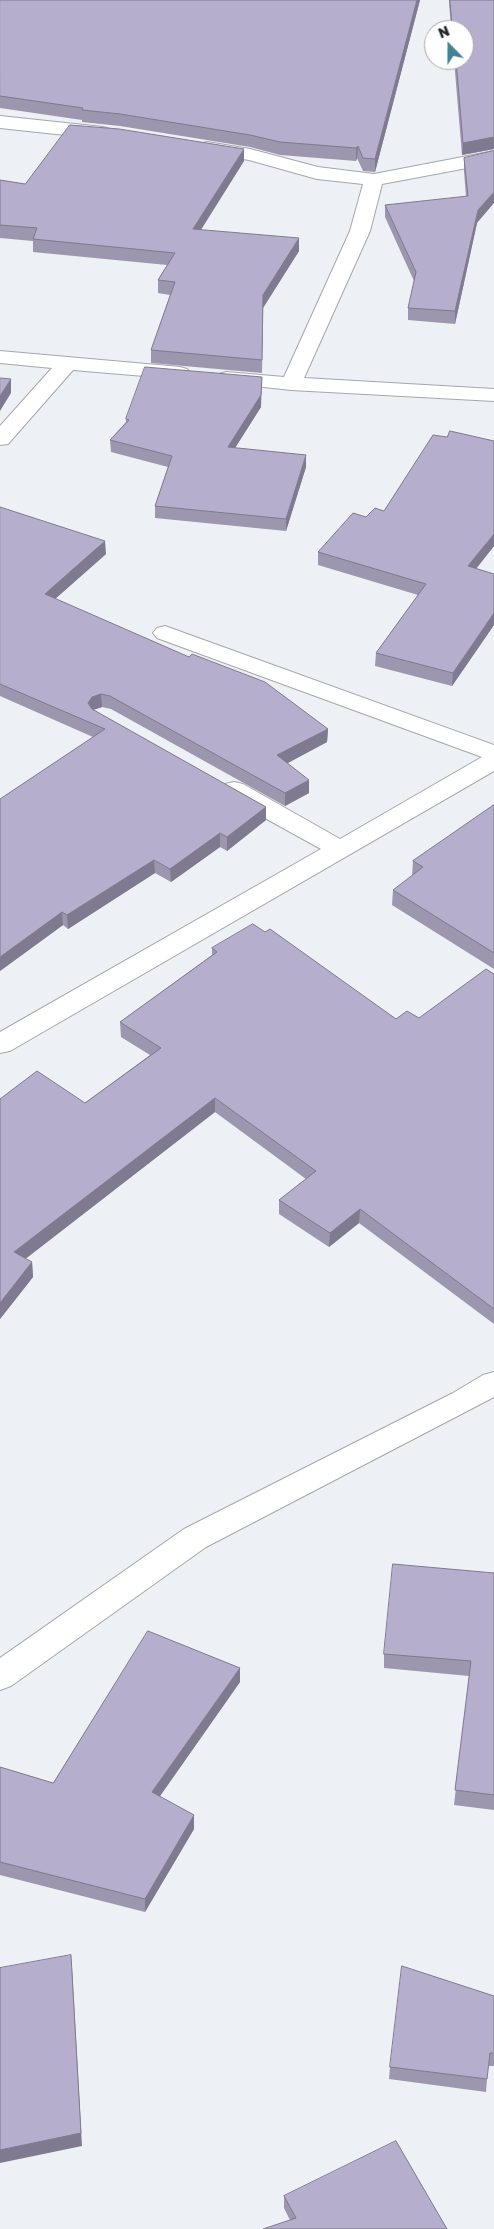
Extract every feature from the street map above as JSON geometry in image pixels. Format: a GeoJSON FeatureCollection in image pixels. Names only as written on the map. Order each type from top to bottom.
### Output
{"type":"FeatureCollection","features":[{"type":"Feature","properties":{"kind":"street"},"geometry":{"type":"LineString","coordinates":[[0,122],[120,134]]}},
{"type":"Feature","properties":{"kind":"street"},"geometry":{"type":"LineString","coordinates":[[185,145],[250,156],[316,172],[374,180],[494,157]]}},
{"type":"Feature","properties":{"kind":"street"},"geometry":{"type":"LineString","coordinates":[[291,384],[360,231],[374,180]]}},
{"type":"Feature","properties":{"kind":"street"},"geometry":{"type":"LineString","coordinates":[[0,357],[291,384],[494,395]]}},
{"type":"Feature","properties":{"kind":"street"},"geometry":{"type":"LineString","coordinates":[[0,439],[70,362]]}},
{"type":"Feature","properties":{"kind":"street"},"geometry":{"type":"LineString","coordinates":[[165,632],[490,765]]}},
{"type":"Feature","properties":{"kind":"street"},"geometry":{"type":"LineString","coordinates":[[0,1044],[339,849],[490,765]]}},
{"type":"Feature","properties":{"kind":"street"},"geometry":{"type":"LineString","coordinates":[[212,778],[339,849]]}},
{"type":"Feature","properties":{"kind":"street"},"geometry":{"type":"LineString","coordinates":[[0,1676],[195,1538],[456,1406],[494,1383]]}},
{"type":"Feature","properties":{"kind":"building"},"geometry":{"type":"Polygon","coordinates":[[[0,0],[417,0],[375,159],[363,158],[358,146],[356,148],[280,142],[250,135],[0,96],[0,0]]]}},
{"type":"Feature","properties":{"kind":"building"},"geometry":{"type":"Polygon","coordinates":[[[450,0],[494,0],[494,137],[463,143],[457,70],[474,70],[474,20],[452,20],[450,0]]]}},
{"type":"Feature","properties":{"kind":"building"},"geometry":{"type":"Polygon","coordinates":[[[70,125],[119,129],[244,149],[193,229],[299,238],[263,295],[262,360],[151,350],[175,282],[158,280],[175,253],[33,239],[37,228],[0,225],[0,180],[25,184],[70,125]]]}},
{"type":"Feature","properties":{"kind":"building"},"geometry":{"type":"Polygon","coordinates":[[[494,151],[494,192],[478,210],[455,311],[408,308],[416,272],[385,205],[468,196],[464,158],[494,151]]]}},
{"type":"Feature","properties":{"kind":"building"},"geometry":{"type":"Polygon","coordinates":[[[145,367],[262,377],[261,395],[228,447],[306,455],[286,519],[155,506],[172,456],[110,440],[129,420],[126,419],[145,367]]]}},
{"type":"Feature","properties":{"kind":"building"},"geometry":{"type":"Polygon","coordinates":[[[0,378],[11,379],[0,396],[0,378]]]}},
{"type":"Feature","properties":{"kind":"building"},"geometry":{"type":"Polygon","coordinates":[[[450,431],[494,441],[494,534],[468,566],[494,574],[494,613],[453,673],[376,653],[426,584],[318,552],[353,513],[366,517],[375,508],[384,511],[433,435],[447,437],[450,431]]]}},
{"type":"Feature","properties":{"kind":"building"},"geometry":{"type":"Polygon","coordinates":[[[0,507],[105,541],[45,594],[189,657],[192,654],[265,682],[328,729],[277,755],[309,780],[285,793],[110,696],[101,694],[92,697],[88,703],[92,709],[266,807],[227,837],[220,833],[170,869],[154,860],[67,915],[62,912],[0,957],[0,799],[105,729],[0,684],[0,507]]]}},
{"type":"Feature","properties":{"kind":"building"},"geometry":{"type":"Polygon","coordinates":[[[494,805],[494,953],[393,890],[423,867],[413,861],[494,805]]]}},
{"type":"Feature","properties":{"kind":"building"},"geometry":{"type":"Polygon","coordinates":[[[253,924],[265,932],[270,929],[396,1019],[407,1011],[419,1018],[486,969],[494,974],[494,1309],[360,1209],[330,1233],[279,1200],[316,1171],[215,1098],[14,1252],[32,1262],[0,1303],[0,1099],[37,1071],[85,1103],[161,1048],[120,1022],[217,952],[212,948],[253,924]]]}},
{"type":"Feature","properties":{"kind":"building"},"geometry":{"type":"Polygon","coordinates":[[[393,1564],[494,1573],[494,1795],[455,1790],[471,1661],[384,1654],[393,1564]]]}},
{"type":"Feature","properties":{"kind":"building"},"geometry":{"type":"Polygon","coordinates":[[[148,1631],[240,1668],[152,1792],[194,1815],[145,1899],[0,1862],[0,1767],[53,1783],[148,1631]]]}},
{"type":"Feature","properties":{"kind":"building"},"geometry":{"type":"Polygon","coordinates":[[[71,1955],[81,2133],[0,2150],[0,1968],[71,1955]]]}},
{"type":"Feature","properties":{"kind":"building"},"geometry":{"type":"Polygon","coordinates":[[[402,1966],[494,1996],[494,2053],[490,2053],[487,2079],[390,2067],[402,1966]]]}},
{"type":"Feature","properties":{"kind":"building"},"geometry":{"type":"Polygon","coordinates":[[[396,2141],[447,2229],[263,2229],[296,2218],[284,2196],[396,2141]]]}}]}
